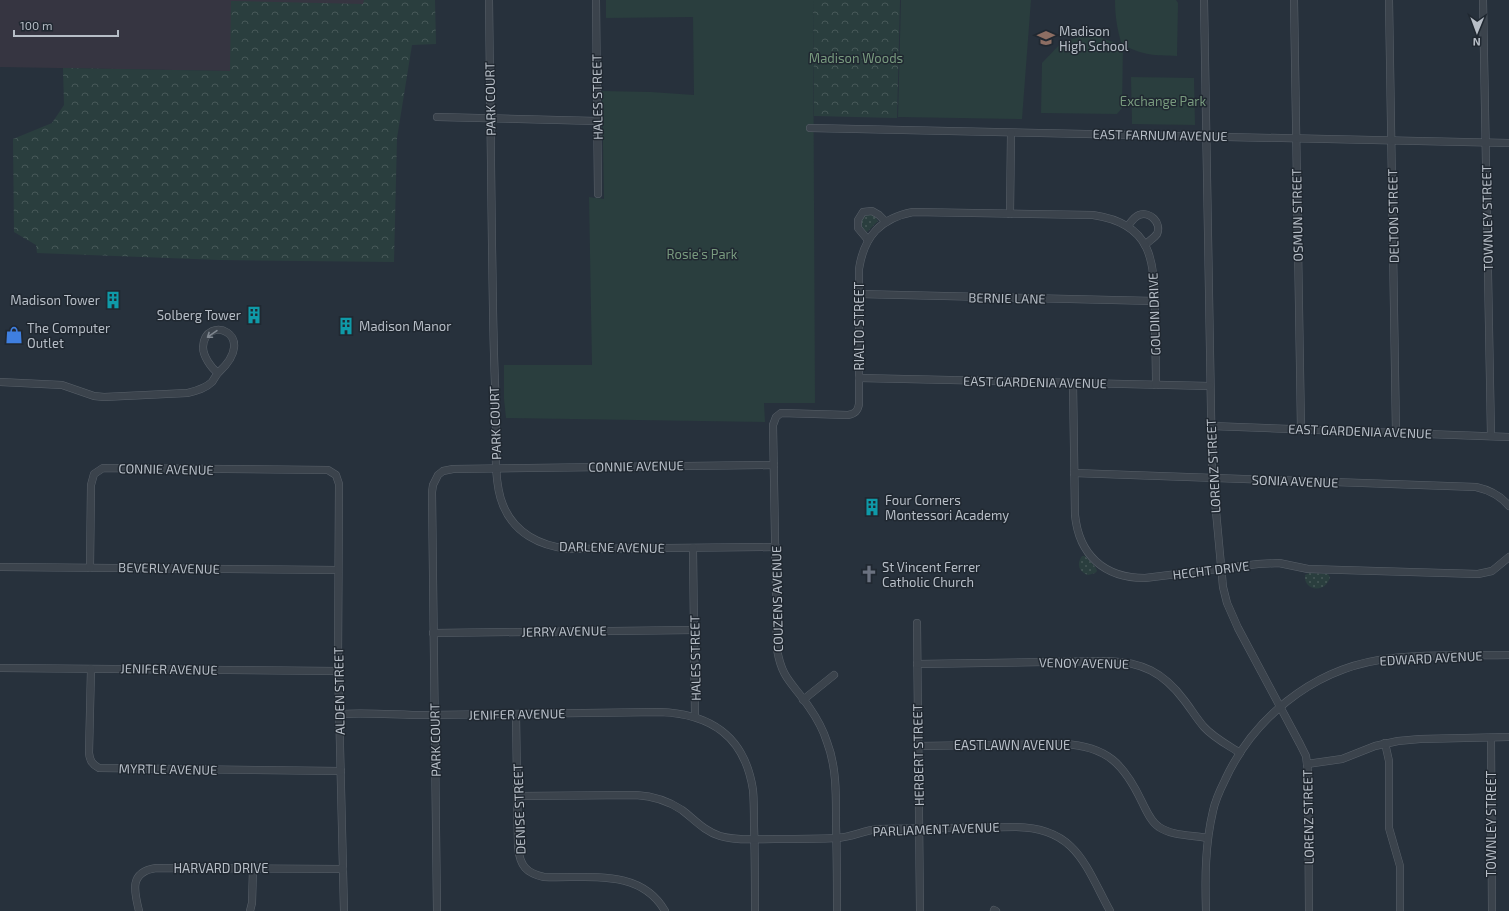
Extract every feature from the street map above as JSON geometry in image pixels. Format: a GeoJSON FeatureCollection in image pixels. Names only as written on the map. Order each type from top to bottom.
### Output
{"type":"FeatureCollection","features":[{"type":"Feature","properties":{"kind":"street","name":"PARK COURT"},"geometry":{"type":"LineString","coordinates":[[437,911],[432,488],[435,479],[443,471],[450,469],[497,468],[493,361],[489,0]]}},
{"type":"Feature","properties":{"kind":"street","name":"HALES STREET"},"geometry":{"type":"LineString","coordinates":[[596,0],[598,194]]}},
{"type":"Feature","properties":{"kind":"street","name":"LORENZ STREET"},"geometry":{"type":"LineString","coordinates":[[1204,0],[1210,426],[1212,478],[1221,569],[1224,594],[1227,603],[1304,750],[1308,764],[1308,911]]}},
{"type":"Feature","properties":{"kind":"street","name":"OSMUN STREET"},"geometry":{"type":"LineString","coordinates":[[1294,0],[1302,429]]}},
{"type":"Feature","properties":{"kind":"street","name":"DELTON STREET"},"geometry":{"type":"LineString","coordinates":[[1389,0],[1396,433]]}},
{"type":"Feature","properties":{"kind":"street","name":"TOWNLEY STREET"},"geometry":{"type":"LineString","coordinates":[[1483,0],[1491,436]]}},
{"type":"Feature","properties":{"kind":"street"},"geometry":{"type":"LineString","coordinates":[[437,118],[597,121]]}},
{"type":"Feature","properties":{"kind":"street","name":"EAST FARNUM AVENUE"},"geometry":{"type":"LineString","coordinates":[[810,128],[1011,133],[1296,137],[1509,143]]}},
{"type":"Feature","properties":{"kind":"street"},"geometry":{"type":"LineString","coordinates":[[1010,214],[1011,133]]}},
{"type":"Feature","properties":{"kind":"street"},"geometry":{"type":"LineString","coordinates":[[868,240],[858,228],[857,223],[863,212],[872,211],[886,222]]}},
{"type":"Feature","properties":{"kind":"street","name":"RIALTO STREET"},"geometry":{"type":"LineString","coordinates":[[776,416],[786,412],[848,415],[855,413],[858,410],[860,404],[860,261],[868,240],[874,232],[886,222],[901,214],[913,212],[1010,214]]}},
{"type":"Feature","properties":{"kind":"street","name":"GOLDIN DRIVE"},"geometry":{"type":"LineString","coordinates":[[1010,214],[1093,215],[1114,219],[1136,232],[1149,251],[1153,269],[1156,385]]}},
{"type":"Feature","properties":{"kind":"street"},"geometry":{"type":"LineString","coordinates":[[1128,226],[1138,216],[1146,215],[1153,218],[1157,223],[1158,231],[1156,235],[1145,244]]}},
{"type":"Feature","properties":{"kind":"street","name":"BERNIE LANE"},"geometry":{"type":"LineString","coordinates":[[859,294],[1155,301]]}},
{"type":"Feature","properties":{"kind":"street"},"geometry":{"type":"LineString","coordinates":[[0,382],[62,385],[94,396],[104,397],[179,394],[197,390],[211,383],[218,373],[226,368],[229,362],[234,349],[233,339],[226,331],[221,330],[216,330],[210,333],[204,340],[203,346],[204,352],[214,370],[218,373]]}},
{"type":"Feature","properties":{"kind":"street","name":"EAST GARDENIA AVENUE"},"geometry":{"type":"LineString","coordinates":[[859,378],[1210,386]]}},
{"type":"Feature","properties":{"kind":"street"},"geometry":{"type":"LineString","coordinates":[[0,386],[8,383]]}},
{"type":"Feature","properties":{"kind":"street","name":"HECHT DRIVE"},"geometry":{"type":"LineString","coordinates":[[1073,383],[1074,514],[1077,533],[1081,543],[1090,555],[1104,568],[1116,574],[1135,578],[1279,563],[1308,569],[1478,574],[1492,571],[1509,557]]}},
{"type":"Feature","properties":{"kind":"street","name":"COUZENS AVENUE"},"geometry":{"type":"LineString","coordinates":[[776,416],[773,424],[777,650],[779,661],[787,680],[822,728],[832,756],[836,785],[837,911]]}},
{"type":"Feature","properties":{"kind":"street","name":"EAST GARDENIA AVENUE"},"geometry":{"type":"LineString","coordinates":[[1210,426],[1509,437]]}},
{"type":"Feature","properties":{"kind":"street","name":"CONNIE AVENUE"},"geometry":{"type":"LineString","coordinates":[[497,468],[774,464]]}},
{"type":"Feature","properties":{"kind":"street","name":"CONNIE AVENUE"},"geometry":{"type":"LineString","coordinates":[[90,568],[91,485],[94,474],[98,470],[111,468],[328,470],[334,472]]}},
{"type":"Feature","properties":{"kind":"street","name":"DARLENE AVENUE"},"geometry":{"type":"LineString","coordinates":[[497,468],[498,489],[506,512],[525,534],[549,546],[569,549],[776,547]]}},
{"type":"Feature","properties":{"kind":"street","name":"ALDEN STREET"},"geometry":{"type":"LineString","coordinates":[[334,472],[338,478],[339,484],[338,671],[344,911]]}},
{"type":"Feature","properties":{"kind":"street","name":"SONIA AVENUE"},"geometry":{"type":"LineString","coordinates":[[1074,473],[1476,488],[1493,492],[1509,506]]}},
{"type":"Feature","properties":{"kind":"street","name":"HALES STREET"},"geometry":{"type":"LineString","coordinates":[[693,548],[695,630],[694,716],[723,732],[731,740],[744,759],[748,770],[753,791],[756,911]]}},
{"type":"Feature","properties":{"kind":"street","name":"BEVERLY AVENUE"},"geometry":{"type":"LineString","coordinates":[[0,567],[338,570]]}},
{"type":"Feature","properties":{"kind":"street","name":"HERBERT STREET"},"geometry":{"type":"LineString","coordinates":[[917,623],[920,911]]}},
{"type":"Feature","properties":{"kind":"street","name":"JERRY AVENUE"},"geometry":{"type":"LineString","coordinates":[[433,633],[695,630]]}},
{"type":"Feature","properties":{"kind":"street","name":"EDWARD AVENUE"},"geometry":{"type":"LineString","coordinates":[[1206,911],[1205,868],[1207,838],[1213,810],[1227,776],[1240,752],[1256,731],[1280,706],[1316,682],[1345,669],[1365,663],[1413,656],[1509,655]]}},
{"type":"Feature","properties":{"kind":"street","name":"VENOY AVENUE"},"geometry":{"type":"LineString","coordinates":[[917,664],[1107,661],[1130,662],[1142,665],[1167,680],[1212,735],[1240,752]]}},
{"type":"Feature","properties":{"kind":"street","name":"JENIFER AVENUE"},"geometry":{"type":"LineString","coordinates":[[0,668],[338,671]]}},
{"type":"Feature","properties":{"kind":"street","name":"MYRTLE AVENUE"},"geometry":{"type":"LineString","coordinates":[[91,669],[89,753],[90,760],[93,765],[99,768],[340,771]]}},
{"type":"Feature","properties":{"kind":"street"},"geometry":{"type":"LineString","coordinates":[[803,700],[834,675]]}},
{"type":"Feature","properties":{"kind":"street","name":"JENIFER AVENUE"},"geometry":{"type":"LineString","coordinates":[[339,714],[375,713],[434,715],[660,712],[694,716]]}},
{"type":"Feature","properties":{"kind":"street","name":"DENISE STREET"},"geometry":{"type":"LineString","coordinates":[[516,714],[519,855],[524,867],[529,872],[544,877],[610,877],[628,881],[646,890],[656,898],[665,911]]}},
{"type":"Feature","properties":{"kind":"street"},"geometry":{"type":"LineString","coordinates":[[1308,764],[1342,759],[1385,743],[1398,740],[1509,737]]}},
{"type":"Feature","properties":{"kind":"street","name":"TOWNLEY STREET"},"geometry":{"type":"LineString","coordinates":[[1491,738],[1492,911]]}},
{"type":"Feature","properties":{"kind":"street"},"geometry":{"type":"LineString","coordinates":[[1385,743],[1389,761],[1389,828],[1400,866],[1400,911]]}},
{"type":"Feature","properties":{"kind":"street","name":"EASTLAWN AVENUE"},"geometry":{"type":"LineString","coordinates":[[918,746],[1063,744],[1087,747],[1103,753],[1122,768],[1130,778],[1150,817],[1158,827],[1174,833],[1207,838]]}},
{"type":"Feature","properties":{"kind":"street","name":"PARLIAMENT AVENUE"},"geometry":{"type":"LineString","coordinates":[[517,796],[650,796],[663,799],[673,804],[704,828],[719,835],[736,839],[837,838],[877,829],[1035,828],[1052,833],[1065,841],[1078,854],[1110,911]]}},
{"type":"Feature","properties":{"kind":"street"},"geometry":{"type":"LineString","coordinates":[[250,911],[252,903],[253,868]]}},
{"type":"Feature","properties":{"kind":"street","name":"HARVARD DRIVE"},"geometry":{"type":"LineString","coordinates":[[139,911],[135,894],[135,885],[140,873],[147,869],[343,869]]}},
{"type":"Feature","properties":{"kind":"shaded area"},"geometry":{"type":"Polygon","coordinates":[[[0,0],[364,0],[364,4],[230,71],[0,67],[0,0]]]}},
{"type":"Feature","properties":{"kind":"green space"},"geometry":{"type":"Polygon","coordinates":[[[364,0],[435,0],[436,44],[412,45],[397,138],[394,262],[220,260],[37,253],[36,245],[14,232],[13,139],[52,123],[64,105],[63,68],[230,71],[231,1],[363,4],[364,0]]]}},
{"type":"Feature","properties":{"kind":"green space","name":"Rosie's Park"},"geometry":{"type":"Polygon","coordinates":[[[606,0],[813,0],[815,403],[764,403],[765,422],[506,418],[504,399],[504,365],[592,365],[589,197],[604,199],[602,91],[694,95],[693,17],[606,18],[606,0]]]}},
{"type":"Feature","properties":{"kind":"green space","name":"Madison Woods"},"geometry":{"type":"Polygon","coordinates":[[[813,0],[900,0],[897,118],[814,116],[813,0]]]}},
{"type":"Feature","properties":{"kind":"green space"},"geometry":{"type":"Polygon","coordinates":[[[901,0],[1031,0],[1022,119],[898,117],[901,0]]]}},
{"type":"Feature","properties":{"kind":"green space"},"geometry":{"type":"Polygon","coordinates":[[[1115,0],[1176,0],[1178,3],[1177,56],[1144,53],[1123,45],[1122,108],[1117,114],[1041,113],[1042,63],[1062,42],[1090,34],[1122,45],[1115,12],[1115,0]]]}},
{"type":"Feature","properties":{"kind":"green space","name":"Exchange Park"},"geometry":{"type":"Polygon","coordinates":[[[1131,77],[1194,78],[1195,125],[1132,124],[1131,77]]]}},
{"type":"Feature","properties":{"kind":"green space"},"geometry":{"type":"Polygon","coordinates":[[[869,214],[874,216],[878,221],[867,232],[861,226],[862,218],[869,214]]]}},
{"type":"Feature","properties":{"kind":"green space"},"geometry":{"type":"Polygon","coordinates":[[[1082,556],[1085,556],[1096,568],[1097,571],[1095,573],[1088,575],[1082,572],[1079,567],[1079,562],[1082,556]]]}},
{"type":"Feature","properties":{"kind":"green space"},"geometry":{"type":"Polygon","coordinates":[[[1309,573],[1328,574],[1330,577],[1324,586],[1315,588],[1311,587],[1305,580],[1305,575],[1309,573]]]}},
{"type":"Feature","properties":{"kind":"place","name":"Madison High School"},"geometry":{"type":"Point","coordinates":[1046,38]}},
{"type":"Feature","properties":{"kind":"place","name":"Madison Tower"},"geometry":{"type":"Point","coordinates":[113,300]}},
{"type":"Feature","properties":{"kind":"place","name":"Solberg Tower"},"geometry":{"type":"Point","coordinates":[254,315]}},
{"type":"Feature","properties":{"kind":"place","name":"Madison Manor"},"geometry":{"type":"Point","coordinates":[346,326]}},
{"type":"Feature","properties":{"kind":"place","name":"The Computer Outlet"},"geometry":{"type":"Point","coordinates":[14,335]}},
{"type":"Feature","properties":{"kind":"place","name":"Four Corners Montessori Academy"},"geometry":{"type":"Point","coordinates":[872,507]}},
{"type":"Feature","properties":{"kind":"place","name":"St Vincent Ferrer Catholic Church"},"geometry":{"type":"Point","coordinates":[869,574]}}]}
